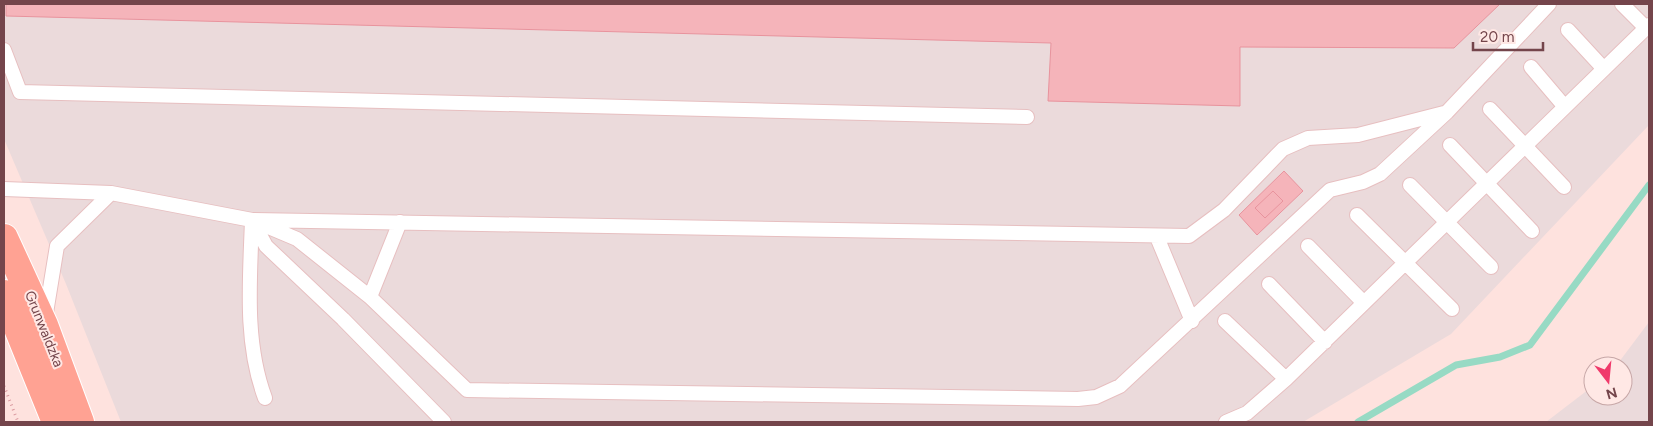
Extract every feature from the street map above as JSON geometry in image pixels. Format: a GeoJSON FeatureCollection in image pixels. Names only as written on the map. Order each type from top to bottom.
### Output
{"type":"FeatureCollection","features":[{"type":"Feature","properties":{"kind":"main road","name":"Grunwaldzka"},"geometry":{"type":"LineString","coordinates":[[4,238],[44,325],[80,422]]}},
{"type":"Feature","properties":{"kind":"main road","name":"Grunwaldzka"},"geometry":{"type":"LineString","coordinates":[[4,294],[56,422]]}},
{"type":"Feature","properties":{"kind":"lane"},"geometry":{"type":"LineString","coordinates":[[252,220],[297,239],[370,297],[467,390],[1078,399],[1096,397],[1120,386],[1330,190],[1363,182],[1380,174],[1447,112],[1549,4]]}},
{"type":"Feature","properties":{"kind":"lane"},"geometry":{"type":"LineString","coordinates":[[1226,422],[1247,413],[1286,379],[1648,26],[1622,4]]}},
{"type":"Feature","properties":{"kind":"lane"},"geometry":{"type":"LineString","coordinates":[[1568,30],[1604,69]]}},
{"type":"Feature","properties":{"kind":"lane"},"geometry":{"type":"LineString","coordinates":[[4,50],[20,92],[1027,117]]}},
{"type":"Feature","properties":{"kind":"lane"},"geometry":{"type":"LineString","coordinates":[[1531,67],[1565,107]]}},
{"type":"Feature","properties":{"kind":"lane"},"geometry":{"type":"LineString","coordinates":[[1490,109],[1564,187]]}},
{"type":"Feature","properties":{"kind":"lane"},"geometry":{"type":"LineString","coordinates":[[4,189],[111,193],[252,220],[1157,237],[1189,236],[1224,210],[1283,150],[1308,138],[1358,135],[1447,112]]}},
{"type":"Feature","properties":{"kind":"lane"},"geometry":{"type":"LineString","coordinates":[[1450,145],[1532,231]]}},
{"type":"Feature","properties":{"kind":"lane"},"geometry":{"type":"LineString","coordinates":[[1410,186],[1491,267]]}},
{"type":"Feature","properties":{"kind":"lane"},"geometry":{"type":"LineString","coordinates":[[44,325],[58,246],[111,193]]}},
{"type":"Feature","properties":{"kind":"lane"},"geometry":{"type":"LineString","coordinates":[[1357,214],[1452,309]]}},
{"type":"Feature","properties":{"kind":"lane"},"geometry":{"type":"LineString","coordinates":[[252,220],[249,291],[255,366],[265,398]]}},
{"type":"Feature","properties":{"kind":"lane"},"geometry":{"type":"LineString","coordinates":[[252,220],[266,246],[343,319],[444,422]]}},
{"type":"Feature","properties":{"kind":"lane"},"geometry":{"type":"LineString","coordinates":[[370,297],[400,222]]}},
{"type":"Feature","properties":{"kind":"lane"},"geometry":{"type":"LineString","coordinates":[[1157,237],[1192,320]]}},
{"type":"Feature","properties":{"kind":"lane"},"geometry":{"type":"LineString","coordinates":[[1308,246],[1364,304]]}},
{"type":"Feature","properties":{"kind":"lane"},"geometry":{"type":"LineString","coordinates":[[1269,284],[1325,342]]}},
{"type":"Feature","properties":{"kind":"lane"},"geometry":{"type":"LineString","coordinates":[[1225,321],[1286,379]]}},
{"type":"Feature","properties":{"kind":"path"},"geometry":{"type":"LineString","coordinates":[[4,386],[18,422]]}},
{"type":"Feature","properties":{"kind":"shaded area"},"geometry":{"type":"Polygon","coordinates":[[[4,4],[1649,4],[1649,125],[1451,334],[1303,422],[121,422],[66,284],[4,139],[4,4]]]}},
{"type":"Feature","properties":{"kind":"shaded area"},"geometry":{"type":"Polygon","coordinates":[[[1649,322],[1649,422],[1546,422],[1583,394],[1583,406],[1633,406],[1633,356],[1624,356],[1649,322]]]}},
{"type":"Feature","properties":{"kind":"building"},"geometry":{"type":"Polygon","coordinates":[[[6,4],[1500,4],[1454,48],[1240,47],[1240,106],[1048,101],[1051,43],[6,16],[6,4]]]}},
{"type":"Feature","properties":{"kind":"building"},"geometry":{"type":"Polygon","coordinates":[[[1284,171],[1303,191],[1257,235],[1239,215],[1284,171]]]}},
{"type":"Feature","properties":{"kind":"building"},"geometry":{"type":"Polygon","coordinates":[[[1273,191],[1283,201],[1265,218],[1255,208],[1273,191]]]}},
{"type":"Feature","properties":{"kind":"waterway"},"geometry":{"type":"LineString","coordinates":[[1358,422],[1456,365],[1500,357],[1530,345],[1649,185]]}}]}
